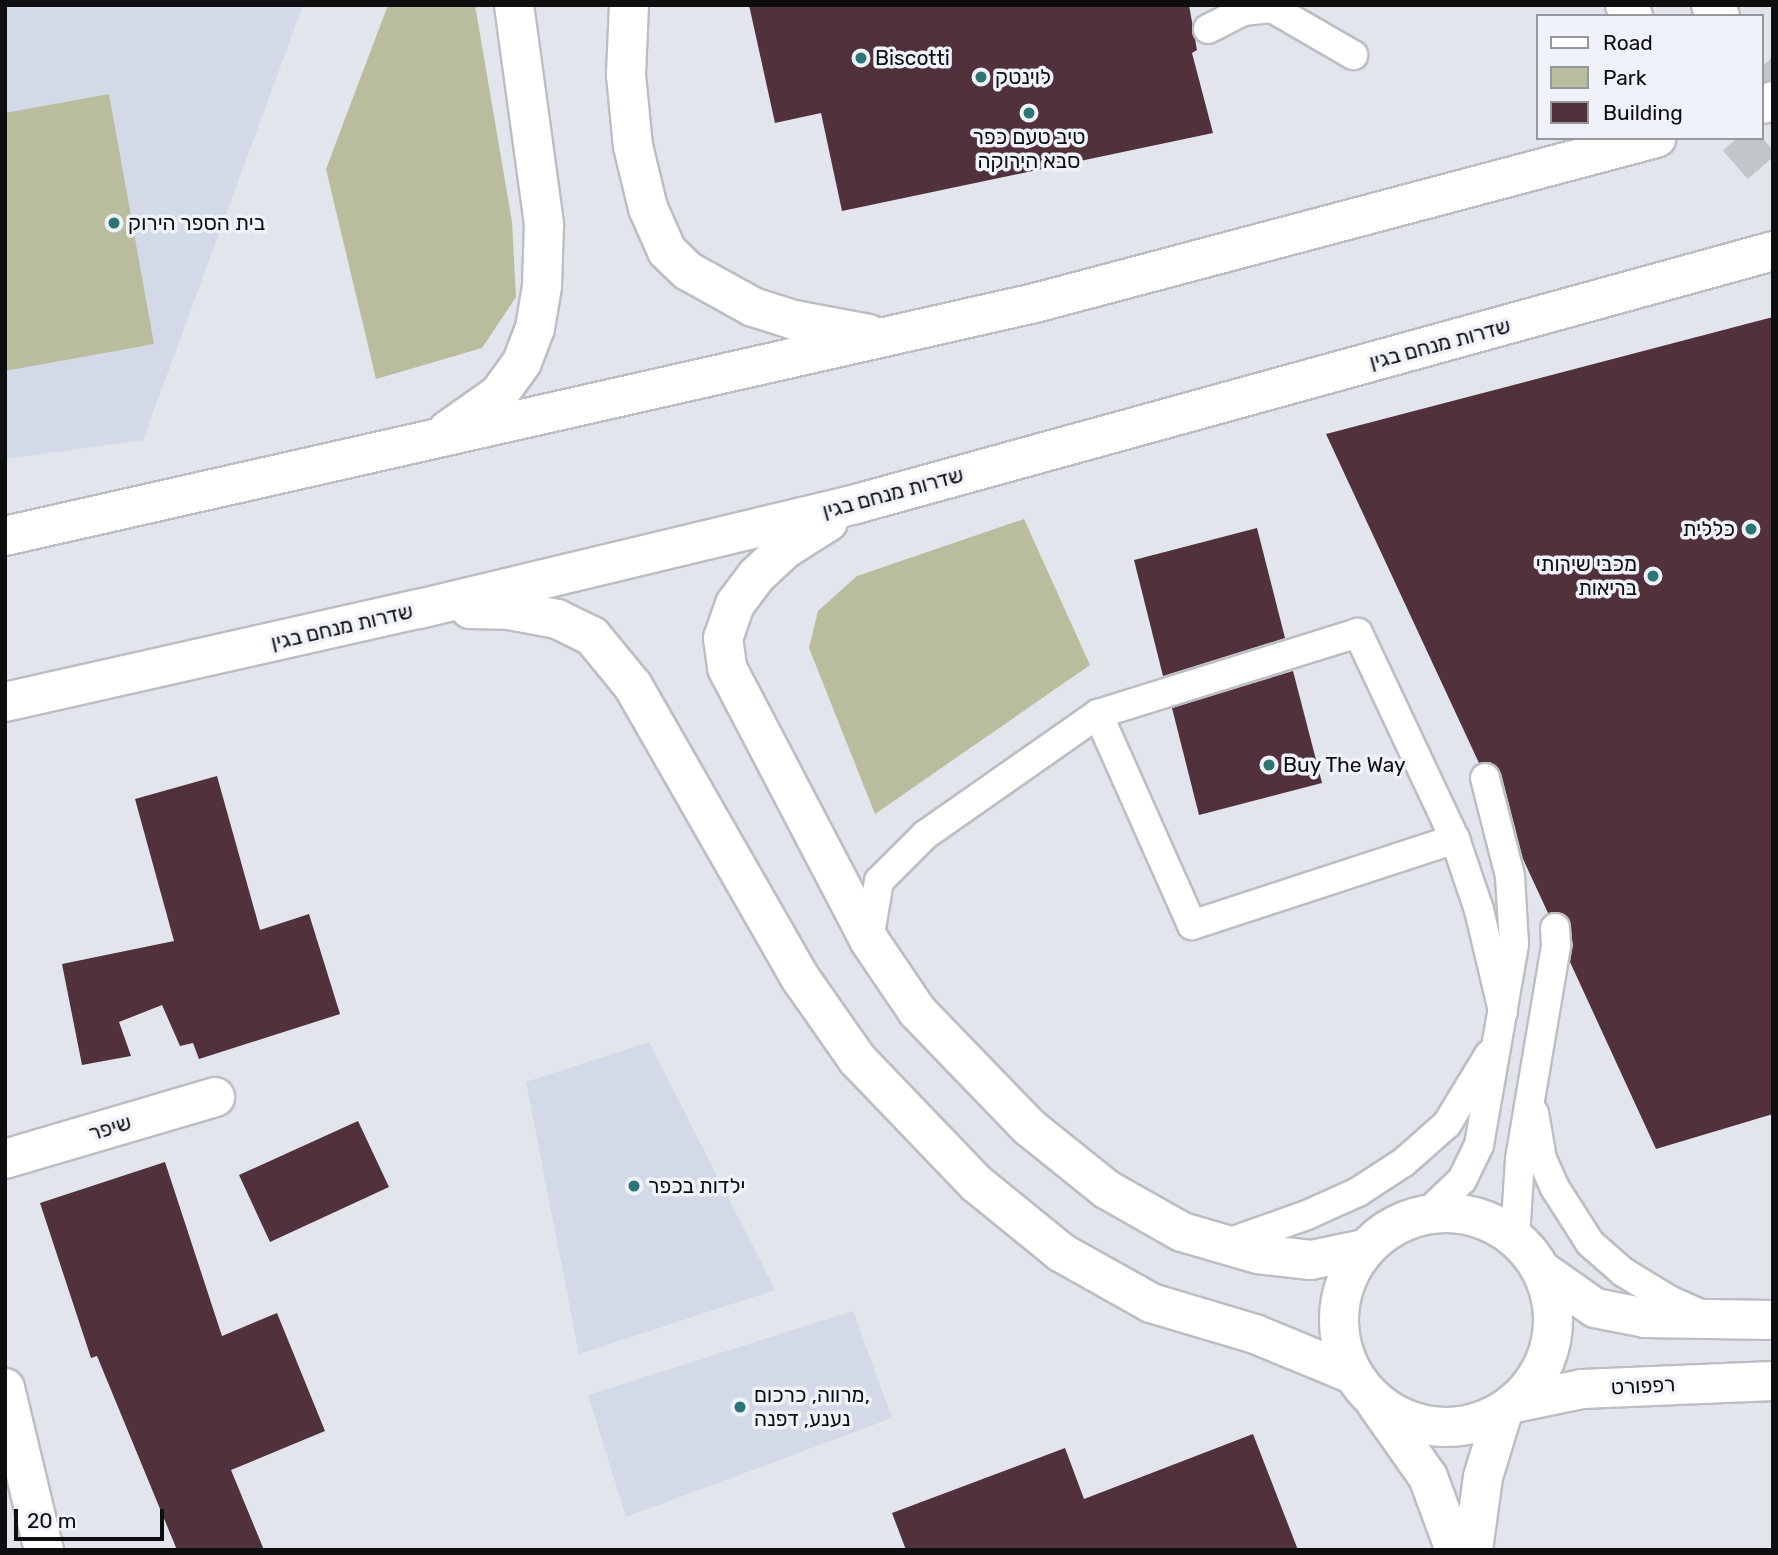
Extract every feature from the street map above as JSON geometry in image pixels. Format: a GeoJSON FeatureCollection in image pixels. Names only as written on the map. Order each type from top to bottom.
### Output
{"type":"FeatureCollection","features":[{"type":"Feature","properties":{"kind":"main road"},"geometry":{"type":"LineString","coordinates":[[425,443],[469,418],[499,394],[522,362],[535,328],[542,286],[544,224],[514,5]]}},
{"type":"Feature","properties":{"kind":"main road"},"geometry":{"type":"LineString","coordinates":[[629,5],[626,75],[633,146],[648,208],[667,251],[688,271],[753,307],[794,320],[885,337]]}},
{"type":"Feature","properties":{"kind":"main road"},"geometry":{"type":"LineString","coordinates":[[5,536],[1035,303],[1648,140]]}},
{"type":"Feature","properties":{"kind":"main road","name":"שדרות מנחם בגין"},"geometry":{"type":"LineString","coordinates":[[5,702],[419,609],[856,504],[1773,251]]}},
{"type":"Feature","properties":{"kind":"main road"},"geometry":{"type":"LineString","coordinates":[[856,504],[785,549],[757,575],[735,604],[723,638],[727,668],[869,940],[916,1011],[1029,1127],[1106,1189],[1182,1232],[1258,1254],[1311,1260],[1364,1249]]}},
{"type":"Feature","properties":{"kind":"main road"},"geometry":{"type":"LineString","coordinates":[[419,609],[509,610],[557,619],[592,636],[634,686],[801,979],[857,1059],[977,1184],[1062,1253],[1151,1303],[1255,1334],[1364,1388],[1405,1420],[1438,1428],[1472,1425],[1509,1407],[1535,1381],[1548,1354],[1554,1326],[1552,1297],[1530,1252],[1515,1237],[1488,1220],[1458,1213],[1426,1214],[1392,1226],[1364,1249],[1346,1277],[1339,1310],[1340,1343],[1364,1388],[1428,1476],[1455,1550]]}},
{"type":"Feature","properties":{"kind":"main road","name":"שיפר"},"geometry":{"type":"LineString","coordinates":[[5,1159],[215,1097]]}},
{"type":"Feature","properties":{"kind":"main road"},"geometry":{"type":"LineString","coordinates":[[1541,1270],[1595,1308],[1645,1318],[1773,1320]]}},
{"type":"Feature","properties":{"kind":"main road","name":"רפפורט"},"geometry":{"type":"LineString","coordinates":[[1509,1407],[1582,1389],[1773,1381]]}},
{"type":"Feature","properties":{"kind":"main road"},"geometry":{"type":"LineString","coordinates":[[5,1388],[44,1550]]}},
{"type":"Feature","properties":{"kind":"main road"},"geometry":{"type":"LineString","coordinates":[[1473,1550],[1483,1477],[1509,1407]]}},
{"type":"Feature","properties":{"kind":"lane"},"geometry":{"type":"LineString","coordinates":[[1208,29],[1242,8],[1271,7],[1353,55]]}},
{"type":"Feature","properties":{"kind":"lane"},"geometry":{"type":"LineString","coordinates":[[869,940],[879,881],[925,835],[1098,714],[1358,633],[1455,839],[1479,910],[1503,1011]]}},
{"type":"Feature","properties":{"kind":"lane"},"geometry":{"type":"LineString","coordinates":[[1098,714],[1192,925],[1455,839]]}},
{"type":"Feature","properties":{"kind":"lane"},"geometry":{"type":"LineString","coordinates":[[1426,1214],[1462,1180],[1479,1145],[1514,944],[1510,876],[1485,778]]}},
{"type":"Feature","properties":{"kind":"lane"},"geometry":{"type":"LineString","coordinates":[[1515,1237],[1520,1159],[1556,946],[1555,929]]}},
{"type":"Feature","properties":{"kind":"lane"},"geometry":{"type":"LineString","coordinates":[[1226,1244],[1307,1215],[1358,1192],[1404,1162],[1447,1124],[1498,1041]]}},
{"type":"Feature","properties":{"kind":"lane"},"geometry":{"type":"LineString","coordinates":[[1531,1097],[1542,1159],[1555,1188],[1590,1243],[1623,1272],[1669,1300],[1712,1319]]}},
{"type":"Feature","properties":{"kind":"shaded area","name":"בית הספר הירוק"},"geometry":{"type":"Polygon","coordinates":[[[5,5],[303,5],[143,440],[5,459],[5,5]]]}},
{"type":"Feature","properties":{"kind":"shaded area","name":"ילדות בכפר"},"geometry":{"type":"Polygon","coordinates":[[[649,1042],[775,1290],[579,1354],[526,1082],[649,1042]]]}},
{"type":"Feature","properties":{"kind":"shaded area","name":"מרווה, כרכום, נענע, דפנה"},"geometry":{"type":"Polygon","coordinates":[[[853,1311],[892,1418],[626,1517],[588,1395],[853,1311]]]}},
{"type":"Feature","properties":{"kind":"green space"},"geometry":{"type":"Polygon","coordinates":[[[388,5],[475,5],[512,222],[516,297],[482,348],[376,379],[326,169],[388,5]]]}},
{"type":"Feature","properties":{"kind":"green space"},"geometry":{"type":"Polygon","coordinates":[[[109,94],[154,344],[5,371],[5,113],[109,94]]]}},
{"type":"Feature","properties":{"kind":"green space"},"geometry":{"type":"Polygon","coordinates":[[[1024,519],[1090,665],[875,814],[809,648],[818,611],[857,576],[1024,519]]]}},
{"type":"Feature","properties":{"kind":"building","name":"לוינטק"},"geometry":{"type":"Polygon","coordinates":[[[749,5],[1189,5],[1197,50],[1192,53],[1213,133],[842,211],[821,113],[775,123],[749,5]]]}},
{"type":"Feature","properties":{"kind":"building"},"geometry":{"type":"Polygon","coordinates":[[[1773,317],[1773,1114],[1656,1149],[1570,962],[1573,945],[1569,920],[1562,913],[1548,913],[1523,859],[1501,773],[1490,762],[1479,763],[1326,434],[1773,317]]]}},
{"type":"Feature","properties":{"kind":"building"},"geometry":{"type":"Polygon","coordinates":[[[1257,528],[1285,638],[1163,676],[1134,560],[1257,528]]]}},
{"type":"Feature","properties":{"kind":"building"},"geometry":{"type":"Polygon","coordinates":[[[1293,671],[1322,783],[1199,815],[1172,708],[1293,671]]]}},
{"type":"Feature","properties":{"kind":"building"},"geometry":{"type":"Polygon","coordinates":[[[217,776],[260,930],[309,914],[340,1014],[199,1059],[193,1043],[180,1046],[162,1005],[119,1022],[131,1056],[82,1065],[62,964],[174,941],[135,799],[217,776]]]}},
{"type":"Feature","properties":{"kind":"building"},"geometry":{"type":"Polygon","coordinates":[[[358,1121],[389,1187],[270,1242],[239,1175],[358,1121]]]}},
{"type":"Feature","properties":{"kind":"building"},"geometry":{"type":"Polygon","coordinates":[[[165,1162],[222,1336],[277,1313],[325,1431],[231,1470],[264,1550],[177,1550],[97,1356],[91,1358],[40,1203],[165,1162]]]}},
{"type":"Feature","properties":{"kind":"building"},"geometry":{"type":"Polygon","coordinates":[[[1253,1434],[1298,1550],[906,1550],[892,1513],[1065,1448],[1084,1499],[1253,1434]]]}},
{"type":"Feature","properties":{"kind":"tunnel"},"geometry":{"type":"LineString","coordinates":[[1764,68],[1773,79]]}},
{"type":"Feature","properties":{"kind":"tunnel"},"geometry":{"type":"LineString","coordinates":[[1739,140],[1773,179]]}},
{"type":"Feature","properties":{"kind":"place","name":"Biscotti"},"geometry":{"type":"Point","coordinates":[861,58]}},
{"type":"Feature","properties":{"kind":"place","name":"לוינטק"},"geometry":{"type":"Point","coordinates":[981,77]}},
{"type":"Feature","properties":{"kind":"place","name":"טיב טעם כפר סבא הירוקה"},"geometry":{"type":"Point","coordinates":[1029,113]}},
{"type":"Feature","properties":{"kind":"place","name":"בית הספר הירוק"},"geometry":{"type":"Point","coordinates":[114,223]}},
{"type":"Feature","properties":{"kind":"place","name":"כללית"},"geometry":{"type":"Point","coordinates":[1751,529]}},
{"type":"Feature","properties":{"kind":"place","name":"מכבי שירותי בריאות"},"geometry":{"type":"Point","coordinates":[1653,576]}},
{"type":"Feature","properties":{"kind":"place","name":"Buy The Way"},"geometry":{"type":"Point","coordinates":[1269,765]}},
{"type":"Feature","properties":{"kind":"place","name":"ילדות בכפר"},"geometry":{"type":"Point","coordinates":[634,1186]}},
{"type":"Feature","properties":{"kind":"place","name":"מרווה, כרכום, נענע, דפנה"},"geometry":{"type":"Point","coordinates":[740,1407]}}]}
